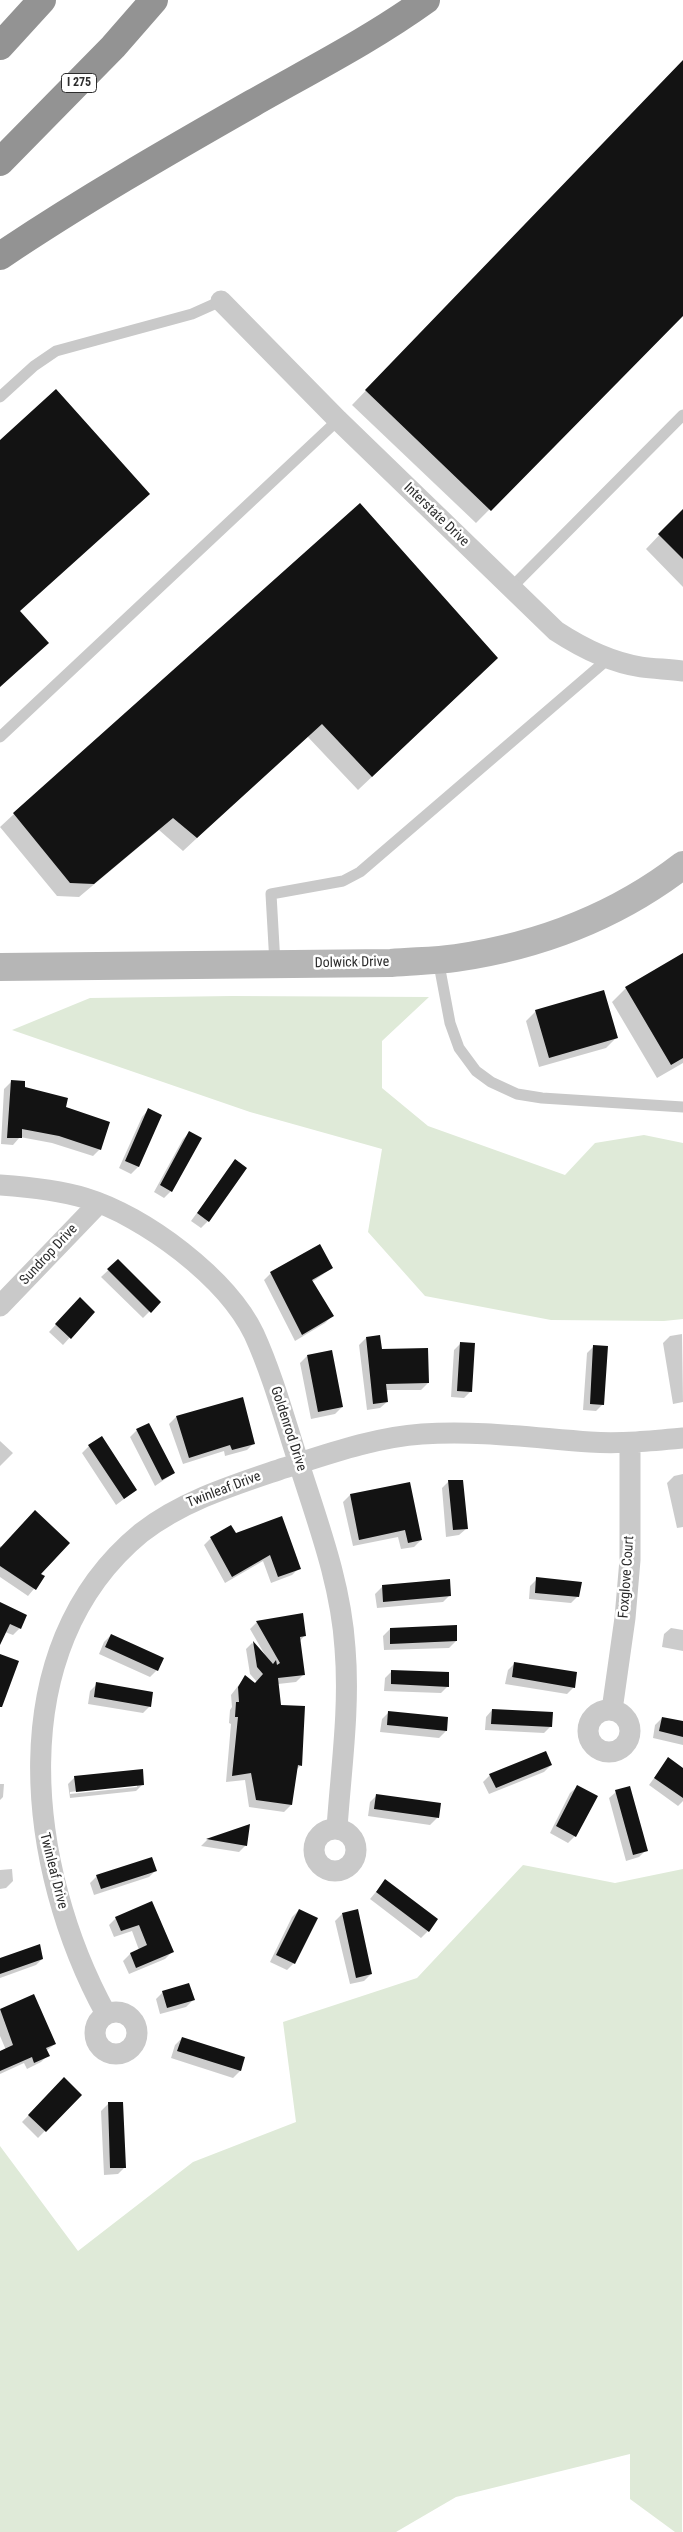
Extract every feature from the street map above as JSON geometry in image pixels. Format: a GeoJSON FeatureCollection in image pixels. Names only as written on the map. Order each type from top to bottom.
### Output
{"type":"FeatureCollection","features":[{"type":"Feature","properties":{"kind":"highway"},"geometry":{"type":"LineString","coordinates":[[0,46],[42,0]]}},
{"type":"Feature","properties":{"kind":"highway","name":"I 275"},"geometry":{"type":"LineString","coordinates":[[0,162],[113,47],[154,0]]}},
{"type":"Feature","properties":{"kind":"highway"},"geometry":{"type":"LineString","coordinates":[[0,256],[67,212],[161,155],[348,49],[426,0]]}},
{"type":"Feature","properties":{"kind":"main road","name":"Dolwick Drive"},"geometry":{"type":"LineString","coordinates":[[0,967],[391,963],[438,959],[508,948],[571,929],[606,913],[665,878],[683,865]]}},
{"type":"Feature","properties":{"kind":"street","name":"Interstate Drive"},"geometry":{"type":"LineString","coordinates":[[221,301],[338,420],[556,631],[582,648],[608,659],[641,667],[683,671]]}},
{"type":"Feature","properties":{"kind":"street","name":"Goldenrod Drive"},"geometry":{"type":"LineString","coordinates":[[0,1185],[27,1187],[86,1198],[143,1226],[174,1246],[209,1275],[235,1305],[253,1333],[279,1399],[338,1590],[346,1648],[347,1702],[337,1828]]}},
{"type":"Feature","properties":{"kind":"street","name":"Sundrop Drive"},"geometry":{"type":"LineString","coordinates":[[0,1306],[98,1204]]}},
{"type":"Feature","properties":{"kind":"street","name":"Twinleaf Drive"},"geometry":{"type":"LineString","coordinates":[[106,2014],[66,1922],[48,1861],[41,1814],[39,1738],[45,1689],[50,1670],[74,1610],[95,1578],[142,1532],[184,1504],[238,1483],[386,1439],[421,1434],[495,1434],[593,1442],[630,1442],[683,1438]]}},
{"type":"Feature","properties":{"kind":"street","name":"Foxglove Court"},"geometry":{"type":"LineString","coordinates":[[612,1710],[630,1560],[630,1442]]}},
{"type":"Feature","properties":{"kind":"lane"},"geometry":{"type":"LineString","coordinates":[[0,397],[34,366],[56,351],[192,314],[221,301]]}},
{"type":"Feature","properties":{"kind":"lane"},"geometry":{"type":"LineString","coordinates":[[511,588],[683,415]]}},
{"type":"Feature","properties":{"kind":"lane"},"geometry":{"type":"LineString","coordinates":[[0,737],[338,420]]}},
{"type":"Feature","properties":{"kind":"lane"},"geometry":{"type":"LineString","coordinates":[[276,964],[271,894],[343,881],[360,872],[608,659]]}},
{"type":"Feature","properties":{"kind":"lane"},"geometry":{"type":"LineString","coordinates":[[438,959],[450,1022],[459,1048],[476,1071],[491,1082],[517,1094],[542,1098],[683,1107]]}},
{"type":"Feature","properties":{"kind":"green space"},"geometry":{"type":"Polygon","coordinates":[[[232,996],[429,997],[382,1041],[382,1088],[428,1126],[565,1175],[595,1143],[644,1135],[683,1143],[683,1319],[664,1321],[551,1320],[425,1296],[368,1232],[382,1149],[250,1112],[12,1030],[90,998],[232,996]]]}},
{"type":"Feature","properties":{"kind":"green space"},"geometry":{"type":"Polygon","coordinates":[[[523,1865],[615,1883],[683,1869],[682,2532],[675,2532],[630,2499],[630,2454],[456,2497],[396,2532],[0,2532],[0,2146],[78,2251],[193,2162],[296,2122],[283,2022],[417,1978],[523,1865]]]}},
{"type":"Feature","properties":{"kind":"building"},"geometry":{"type":"Polygon","coordinates":[[[683,60],[683,316],[491,511],[365,390],[683,60]]]}},
{"type":"Feature","properties":{"kind":"building"},"geometry":{"type":"Polygon","coordinates":[[[56,389],[150,494],[20,611],[49,643],[0,687],[0,440],[56,389]]]}},
{"type":"Feature","properties":{"kind":"building"},"geometry":{"type":"Polygon","coordinates":[[[360,503],[498,658],[372,777],[322,724],[197,838],[173,818],[94,884],[70,883],[13,813],[360,503]]]}},
{"type":"Feature","properties":{"kind":"building"},"geometry":{"type":"Polygon","coordinates":[[[683,509],[683,559],[658,534],[683,509]]]}},
{"type":"Feature","properties":{"kind":"building"},"geometry":{"type":"Polygon","coordinates":[[[683,953],[683,1058],[671,1065],[625,987],[683,953]]]}},
{"type":"Feature","properties":{"kind":"building"},"geometry":{"type":"Polygon","coordinates":[[[604,990],[618,1038],[549,1058],[535,1010],[604,990]]]}},
{"type":"Feature","properties":{"kind":"building"},"geometry":{"type":"Polygon","coordinates":[[[11,1080],[25,1081],[25,1087],[68,1098],[66,1107],[110,1122],[101,1150],[59,1136],[22,1129],[22,1138],[7,1138],[11,1080]]]}},
{"type":"Feature","properties":{"kind":"building"},"geometry":{"type":"Polygon","coordinates":[[[148,1108],[162,1115],[139,1167],[125,1161],[148,1108]]]}},
{"type":"Feature","properties":{"kind":"building"},"geometry":{"type":"Polygon","coordinates":[[[189,1131],[202,1138],[172,1192],[160,1185],[189,1131]]]}},
{"type":"Feature","properties":{"kind":"building"},"geometry":{"type":"Polygon","coordinates":[[[235,1159],[247,1168],[209,1222],[197,1213],[235,1159]]]}},
{"type":"Feature","properties":{"kind":"building"},"geometry":{"type":"Polygon","coordinates":[[[320,1244],[333,1268],[312,1280],[334,1316],[302,1335],[270,1272],[320,1244]]]}},
{"type":"Feature","properties":{"kind":"building"},"geometry":{"type":"Polygon","coordinates":[[[118,1259],[161,1302],[151,1313],[107,1269],[118,1259]]]}},
{"type":"Feature","properties":{"kind":"building"},"geometry":{"type":"Polygon","coordinates":[[[80,1297],[95,1312],[71,1339],[55,1324],[80,1297]]]}},
{"type":"Feature","properties":{"kind":"building"},"geometry":{"type":"Polygon","coordinates":[[[380,1335],[382,1349],[428,1348],[429,1383],[386,1384],[388,1402],[373,1404],[366,1337],[380,1335]]]}},
{"type":"Feature","properties":{"kind":"building"},"geometry":{"type":"Polygon","coordinates":[[[460,1342],[475,1343],[472,1392],[457,1391],[460,1342]]]}},
{"type":"Feature","properties":{"kind":"building"},"geometry":{"type":"Polygon","coordinates":[[[593,1345],[608,1346],[604,1405],[590,1404],[593,1345]]]}},
{"type":"Feature","properties":{"kind":"building"},"geometry":{"type":"Polygon","coordinates":[[[332,1350],[343,1407],[318,1412],[307,1355],[332,1350]]]}},
{"type":"Feature","properties":{"kind":"building"},"geometry":{"type":"Polygon","coordinates":[[[243,1397],[255,1444],[232,1450],[230,1445],[189,1458],[176,1416],[243,1397]]]}},
{"type":"Feature","properties":{"kind":"building"},"geometry":{"type":"Polygon","coordinates":[[[149,1423],[175,1473],[162,1480],[136,1429],[149,1423]]]}},
{"type":"Feature","properties":{"kind":"building"},"geometry":{"type":"Polygon","coordinates":[[[102,1436],[137,1490],[124,1499],[88,1445],[102,1436]]]}},
{"type":"Feature","properties":{"kind":"building"},"geometry":{"type":"Polygon","coordinates":[[[448,1480],[463,1480],[468,1529],[453,1530],[448,1480]]]}},
{"type":"Feature","properties":{"kind":"building"},"geometry":{"type":"Polygon","coordinates":[[[410,1482],[422,1540],[408,1543],[405,1530],[359,1540],[350,1494],[410,1482]]]}},
{"type":"Feature","properties":{"kind":"building"},"geometry":{"type":"Polygon","coordinates":[[[35,1510],[70,1543],[41,1574],[45,1576],[36,1590],[0,1566],[0,1548],[35,1510]]]}},
{"type":"Feature","properties":{"kind":"building"},"geometry":{"type":"Polygon","coordinates":[[[282,1516],[301,1569],[278,1577],[270,1555],[232,1577],[210,1537],[231,1525],[236,1533],[282,1516]]]}},
{"type":"Feature","properties":{"kind":"building"},"geometry":{"type":"Polygon","coordinates":[[[536,1577],[582,1582],[579,1597],[535,1593],[536,1577]]]}},
{"type":"Feature","properties":{"kind":"building"},"geometry":{"type":"Polygon","coordinates":[[[450,1579],[451,1596],[383,1602],[382,1585],[450,1579]]]}},
{"type":"Feature","properties":{"kind":"building"},"geometry":{"type":"Polygon","coordinates":[[[0,1602],[27,1615],[21,1629],[10,1624],[0,1645],[0,1602]]]}},
{"type":"Feature","properties":{"kind":"building"},"geometry":{"type":"Polygon","coordinates":[[[303,1613],[306,1636],[300,1637],[305,1675],[278,1678],[281,1705],[305,1706],[302,1766],[298,1765],[292,1805],[256,1800],[251,1773],[232,1776],[238,1717],[235,1717],[236,1702],[239,1702],[238,1687],[245,1675],[255,1683],[263,1674],[257,1667],[253,1641],[273,1664],[276,1660],[277,1665],[280,1663],[256,1621],[303,1613]]]}},
{"type":"Feature","properties":{"kind":"building"},"geometry":{"type":"Polygon","coordinates":[[[457,1625],[457,1641],[390,1644],[390,1628],[457,1625]]]}},
{"type":"Feature","properties":{"kind":"building"},"geometry":{"type":"Polygon","coordinates":[[[111,1634],[164,1658],[158,1671],[105,1647],[111,1634]]]}},
{"type":"Feature","properties":{"kind":"building"},"geometry":{"type":"Polygon","coordinates":[[[0,1654],[19,1661],[2,1707],[0,1707],[0,1654]]]}},
{"type":"Feature","properties":{"kind":"building"},"geometry":{"type":"Polygon","coordinates":[[[514,1662],[577,1672],[575,1688],[512,1677],[514,1662]]]}},
{"type":"Feature","properties":{"kind":"building"},"geometry":{"type":"Polygon","coordinates":[[[391,1670],[449,1672],[449,1687],[391,1684],[391,1670]]]}},
{"type":"Feature","properties":{"kind":"building"},"geometry":{"type":"Polygon","coordinates":[[[96,1682],[153,1692],[151,1707],[94,1697],[96,1682]]]}},
{"type":"Feature","properties":{"kind":"building"},"geometry":{"type":"Polygon","coordinates":[[[492,1709],[553,1712],[552,1727],[491,1724],[492,1709]]]}},
{"type":"Feature","properties":{"kind":"building"},"geometry":{"type":"Polygon","coordinates":[[[388,1711],[448,1717],[447,1731],[387,1725],[388,1711]]]}},
{"type":"Feature","properties":{"kind":"building"},"geometry":{"type":"Polygon","coordinates":[[[662,1717],[683,1721],[683,1737],[659,1731],[662,1717]]]}},
{"type":"Feature","properties":{"kind":"building"},"geometry":{"type":"Polygon","coordinates":[[[546,1751],[552,1765],[496,1788],[489,1774],[546,1751]]]}},
{"type":"Feature","properties":{"kind":"building"},"geometry":{"type":"Polygon","coordinates":[[[668,1757],[683,1768],[683,1798],[654,1778],[668,1757]]]}},
{"type":"Feature","properties":{"kind":"building"},"geometry":{"type":"Polygon","coordinates":[[[143,1769],[144,1785],[76,1792],[74,1776],[143,1769]]]}},
{"type":"Feature","properties":{"kind":"building"},"geometry":{"type":"Polygon","coordinates":[[[577,1785],[598,1796],[576,1837],[556,1826],[577,1785]]]}},
{"type":"Feature","properties":{"kind":"building"},"geometry":{"type":"Polygon","coordinates":[[[630,1786],[648,1851],[633,1855],[615,1790],[630,1786]]]}},
{"type":"Feature","properties":{"kind":"building"},"geometry":{"type":"Polygon","coordinates":[[[376,1794],[441,1803],[439,1818],[374,1809],[376,1794]]]}},
{"type":"Feature","properties":{"kind":"building"},"geometry":{"type":"Polygon","coordinates":[[[250,1824],[247,1846],[206,1839],[250,1824]]]}},
{"type":"Feature","properties":{"kind":"building"},"geometry":{"type":"Polygon","coordinates":[[[152,1857],[157,1871],[101,1889],[96,1875],[152,1857]]]}},
{"type":"Feature","properties":{"kind":"building"},"geometry":{"type":"Polygon","coordinates":[[[385,1879],[438,1919],[429,1932],[376,1892],[385,1879]]]}},
{"type":"Feature","properties":{"kind":"building"},"geometry":{"type":"Polygon","coordinates":[[[152,1901],[174,1952],[136,1968],[130,1953],[147,1945],[139,1925],[121,1931],[115,1917],[152,1901]]]}},
{"type":"Feature","properties":{"kind":"building"},"geometry":{"type":"Polygon","coordinates":[[[299,1909],[318,1918],[295,1964],[276,1955],[299,1909]]]}},
{"type":"Feature","properties":{"kind":"building"},"geometry":{"type":"Polygon","coordinates":[[[358,1909],[372,1974],[356,1978],[342,1913],[358,1909]]]}},
{"type":"Feature","properties":{"kind":"building"},"geometry":{"type":"Polygon","coordinates":[[[40,1944],[43,1959],[0,1974],[0,1958],[40,1944]]]}},
{"type":"Feature","properties":{"kind":"building"},"geometry":{"type":"Polygon","coordinates":[[[189,1983],[195,2000],[167,2008],[162,1991],[189,1983]]]}},
{"type":"Feature","properties":{"kind":"building"},"geometry":{"type":"Polygon","coordinates":[[[34,1994],[56,2044],[46,2048],[50,2056],[34,2063],[32,2057],[0,2071],[0,2051],[13,2045],[0,2009],[34,1994]]]}},
{"type":"Feature","properties":{"kind":"building"},"geometry":{"type":"Polygon","coordinates":[[[182,2037],[245,2057],[241,2071],[177,2051],[182,2037]]]}},
{"type":"Feature","properties":{"kind":"building"},"geometry":{"type":"Polygon","coordinates":[[[64,2077],[82,2095],[46,2132],[28,2115],[64,2077]]]}},
{"type":"Feature","properties":{"kind":"building"},"geometry":{"type":"Polygon","coordinates":[[[108,2102],[123,2102],[126,2168],[110,2168],[108,2102]]]}}]}
